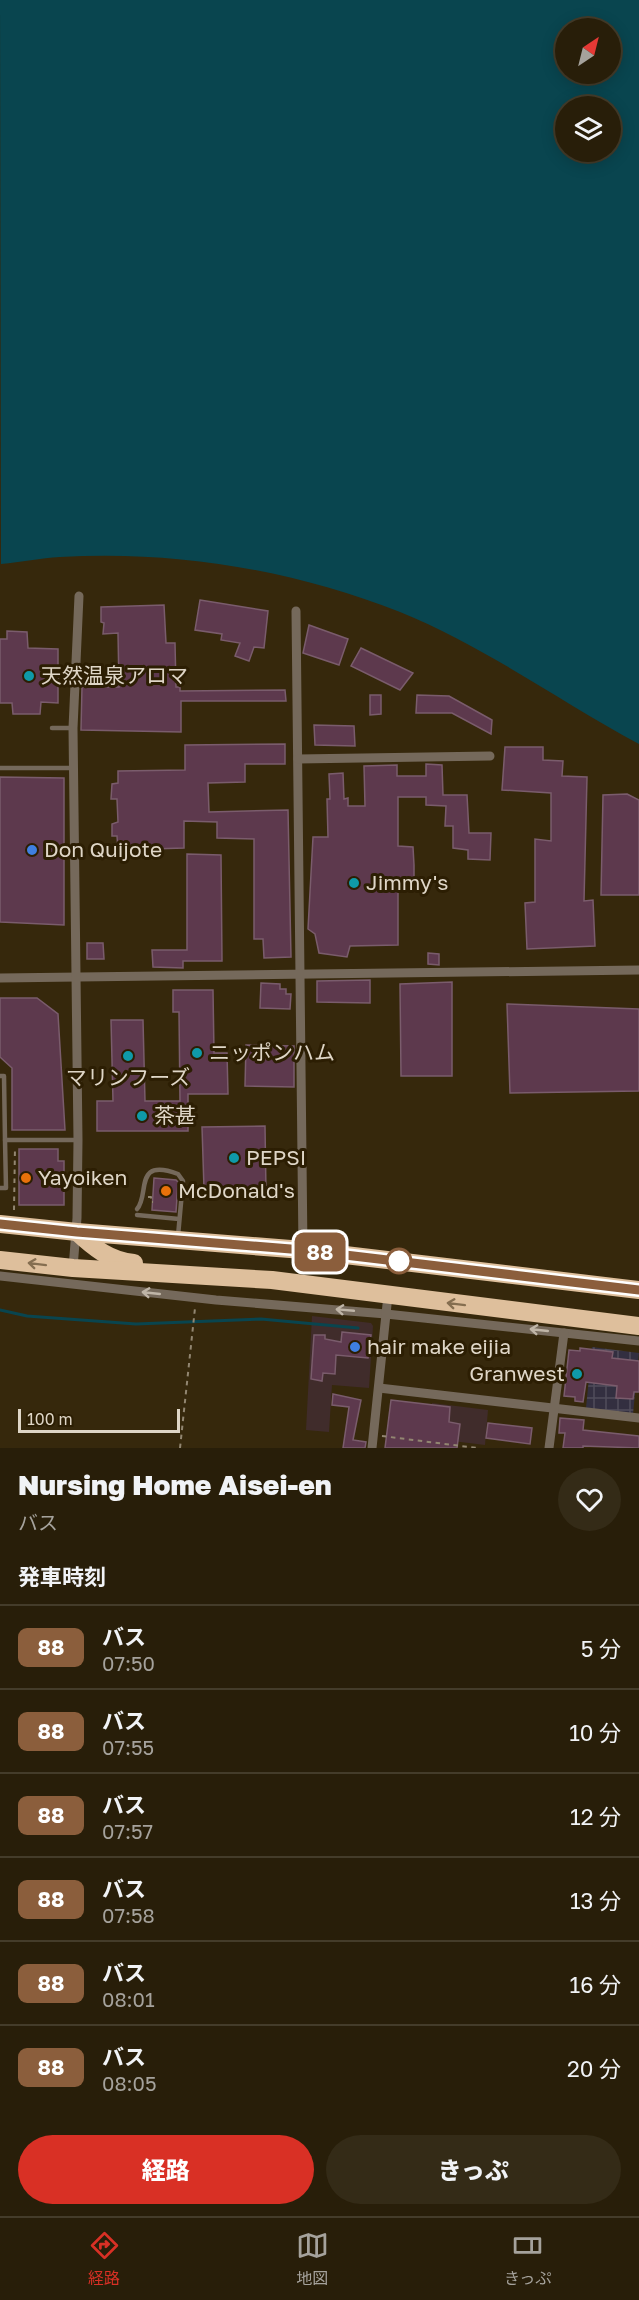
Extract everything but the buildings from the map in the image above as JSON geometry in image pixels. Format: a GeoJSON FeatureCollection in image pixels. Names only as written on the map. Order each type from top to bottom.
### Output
{"type":"FeatureCollection","features":[{"type":"Feature","properties":{"kind":"highway"},"geometry":{"type":"LineString","coordinates":[[7,1218],[77,1232],[303,1250],[639,1290]]}},
{"type":"Feature","properties":{"kind":"highway"},"geometry":{"type":"LineString","coordinates":[[77,1232],[96,1249],[120,1262],[639,1326]]}},
{"type":"Feature","properties":{"kind":"highway"},"geometry":{"type":"LineString","coordinates":[[0,1260],[73,1268],[272,1280]]}},
{"type":"Feature","properties":{"kind":"street"},"geometry":{"type":"LineString","coordinates":[[73,1268],[77,1232],[78,1140],[73,728],[79,596]]}},
{"type":"Feature","properties":{"kind":"street"},"geometry":{"type":"LineString","coordinates":[[296,611],[303,1250]]}},
{"type":"Feature","properties":{"kind":"street"},"geometry":{"type":"LineString","coordinates":[[298,759],[490,756]]}},
{"type":"Feature","properties":{"kind":"street"},"geometry":{"type":"LineString","coordinates":[[0,978],[639,970]]}},
{"type":"Feature","properties":{"kind":"street"},"geometry":{"type":"LineString","coordinates":[[0,1276],[216,1300],[386,1314],[639,1341]]}},
{"type":"Feature","properties":{"kind":"street"},"geometry":{"type":"LineString","coordinates":[[372,1448],[388,1295]]}},
{"type":"Feature","properties":{"kind":"street"},"geometry":{"type":"LineString","coordinates":[[549,1448],[564,1333]]}},
{"type":"Feature","properties":{"kind":"street"},"geometry":{"type":"LineString","coordinates":[[379,1388],[639,1419]]}},
{"type":"Feature","properties":{"kind":"lane"},"geometry":{"type":"LineString","coordinates":[[52,728],[73,728]]}},
{"type":"Feature","properties":{"kind":"lane"},"geometry":{"type":"LineString","coordinates":[[0,768],[73,768]]}},
{"type":"Feature","properties":{"kind":"lane"},"geometry":{"type":"LineString","coordinates":[[0,1076],[4,1076],[6,1188],[0,1188]]}},
{"type":"Feature","properties":{"kind":"lane"},"geometry":{"type":"LineString","coordinates":[[5,1140],[78,1140]]}},
{"type":"Feature","properties":{"kind":"lane"},"geometry":{"type":"LineString","coordinates":[[178,1240],[183,1181],[173,1172],[156,1171],[148,1175],[144,1181],[142,1204],[137,1212],[179,1219]]}},
{"type":"Feature","properties":{"kind":"path"},"geometry":{"type":"LineString","coordinates":[[7,1218],[15,1140]]}},
{"type":"Feature","properties":{"kind":"path"},"geometry":{"type":"LineString","coordinates":[[180,1448],[195,1304]]}},
{"type":"Feature","properties":{"kind":"path"},"geometry":{"type":"LineString","coordinates":[[379,1436],[477,1448]]}},
{"type":"Feature","properties":{"kind":"shaded area"},"geometry":{"type":"Polygon","coordinates":[[[312,1316],[371,1323],[373,1326],[369,1388],[332,1385],[329,1432],[306,1430],[312,1316]]]}},
{"type":"Feature","properties":{"kind":"shaded area"},"geometry":{"type":"Polygon","coordinates":[[[592,1347],[639,1353],[633,1414],[586,1408],[592,1347]]]}},
{"type":"Feature","properties":{"kind":"shaded area"},"geometry":{"type":"Polygon","coordinates":[[[432,1403],[488,1410],[485,1445],[428,1438],[432,1403]]]}},
{"type":"Feature","properties":{"kind":"water"},"geometry":{"type":"Polygon","coordinates":[[[0,0],[639,0],[639,744],[462,641],[400,612],[359,597],[276,574],[190,560],[103,556],[46,558],[1,564],[0,0]]]}},
{"type":"Feature","properties":{"kind":"waterway"},"geometry":{"type":"LineString","coordinates":[[0,1310],[27,1316],[136,1324],[261,1319],[358,1328]]}},
{"type":"Feature","properties":{"kind":"bus line","name":"88"},"geometry":{"type":"LineString","coordinates":[[0,1224],[303,1250],[639,1290]]}},
{"type":"Feature","properties":{"kind":"place","name":"天然温泉アロマ"},"geometry":{"type":"Point","coordinates":[29,676]}},
{"type":"Feature","properties":{"kind":"place","name":"Don Quijote"},"geometry":{"type":"Point","coordinates":[32,850]}},
{"type":"Feature","properties":{"kind":"place","name":"Jimmy's"},"geometry":{"type":"Point","coordinates":[354,883]}},
{"type":"Feature","properties":{"kind":"place","name":"ニッポンハム"},"geometry":{"type":"Point","coordinates":[197,1053]}},
{"type":"Feature","properties":{"kind":"place","name":"マリンフーズ"},"geometry":{"type":"Point","coordinates":[128,1056]}},
{"type":"Feature","properties":{"kind":"place","name":"茶甚"},"geometry":{"type":"Point","coordinates":[142,1116]}},
{"type":"Feature","properties":{"kind":"place","name":"PEPSI"},"geometry":{"type":"Point","coordinates":[234,1158]}},
{"type":"Feature","properties":{"kind":"place","name":"Yayoiken"},"geometry":{"type":"Point","coordinates":[26,1178]}},
{"type":"Feature","properties":{"kind":"place","name":"McDonald's"},"geometry":{"type":"Point","coordinates":[166,1191]}},
{"type":"Feature","properties":{"kind":"place","name":"hair make eijia"},"geometry":{"type":"Point","coordinates":[355,1347]}},
{"type":"Feature","properties":{"kind":"place","name":"Granwest"},"geometry":{"type":"Point","coordinates":[577,1374]}}]}
